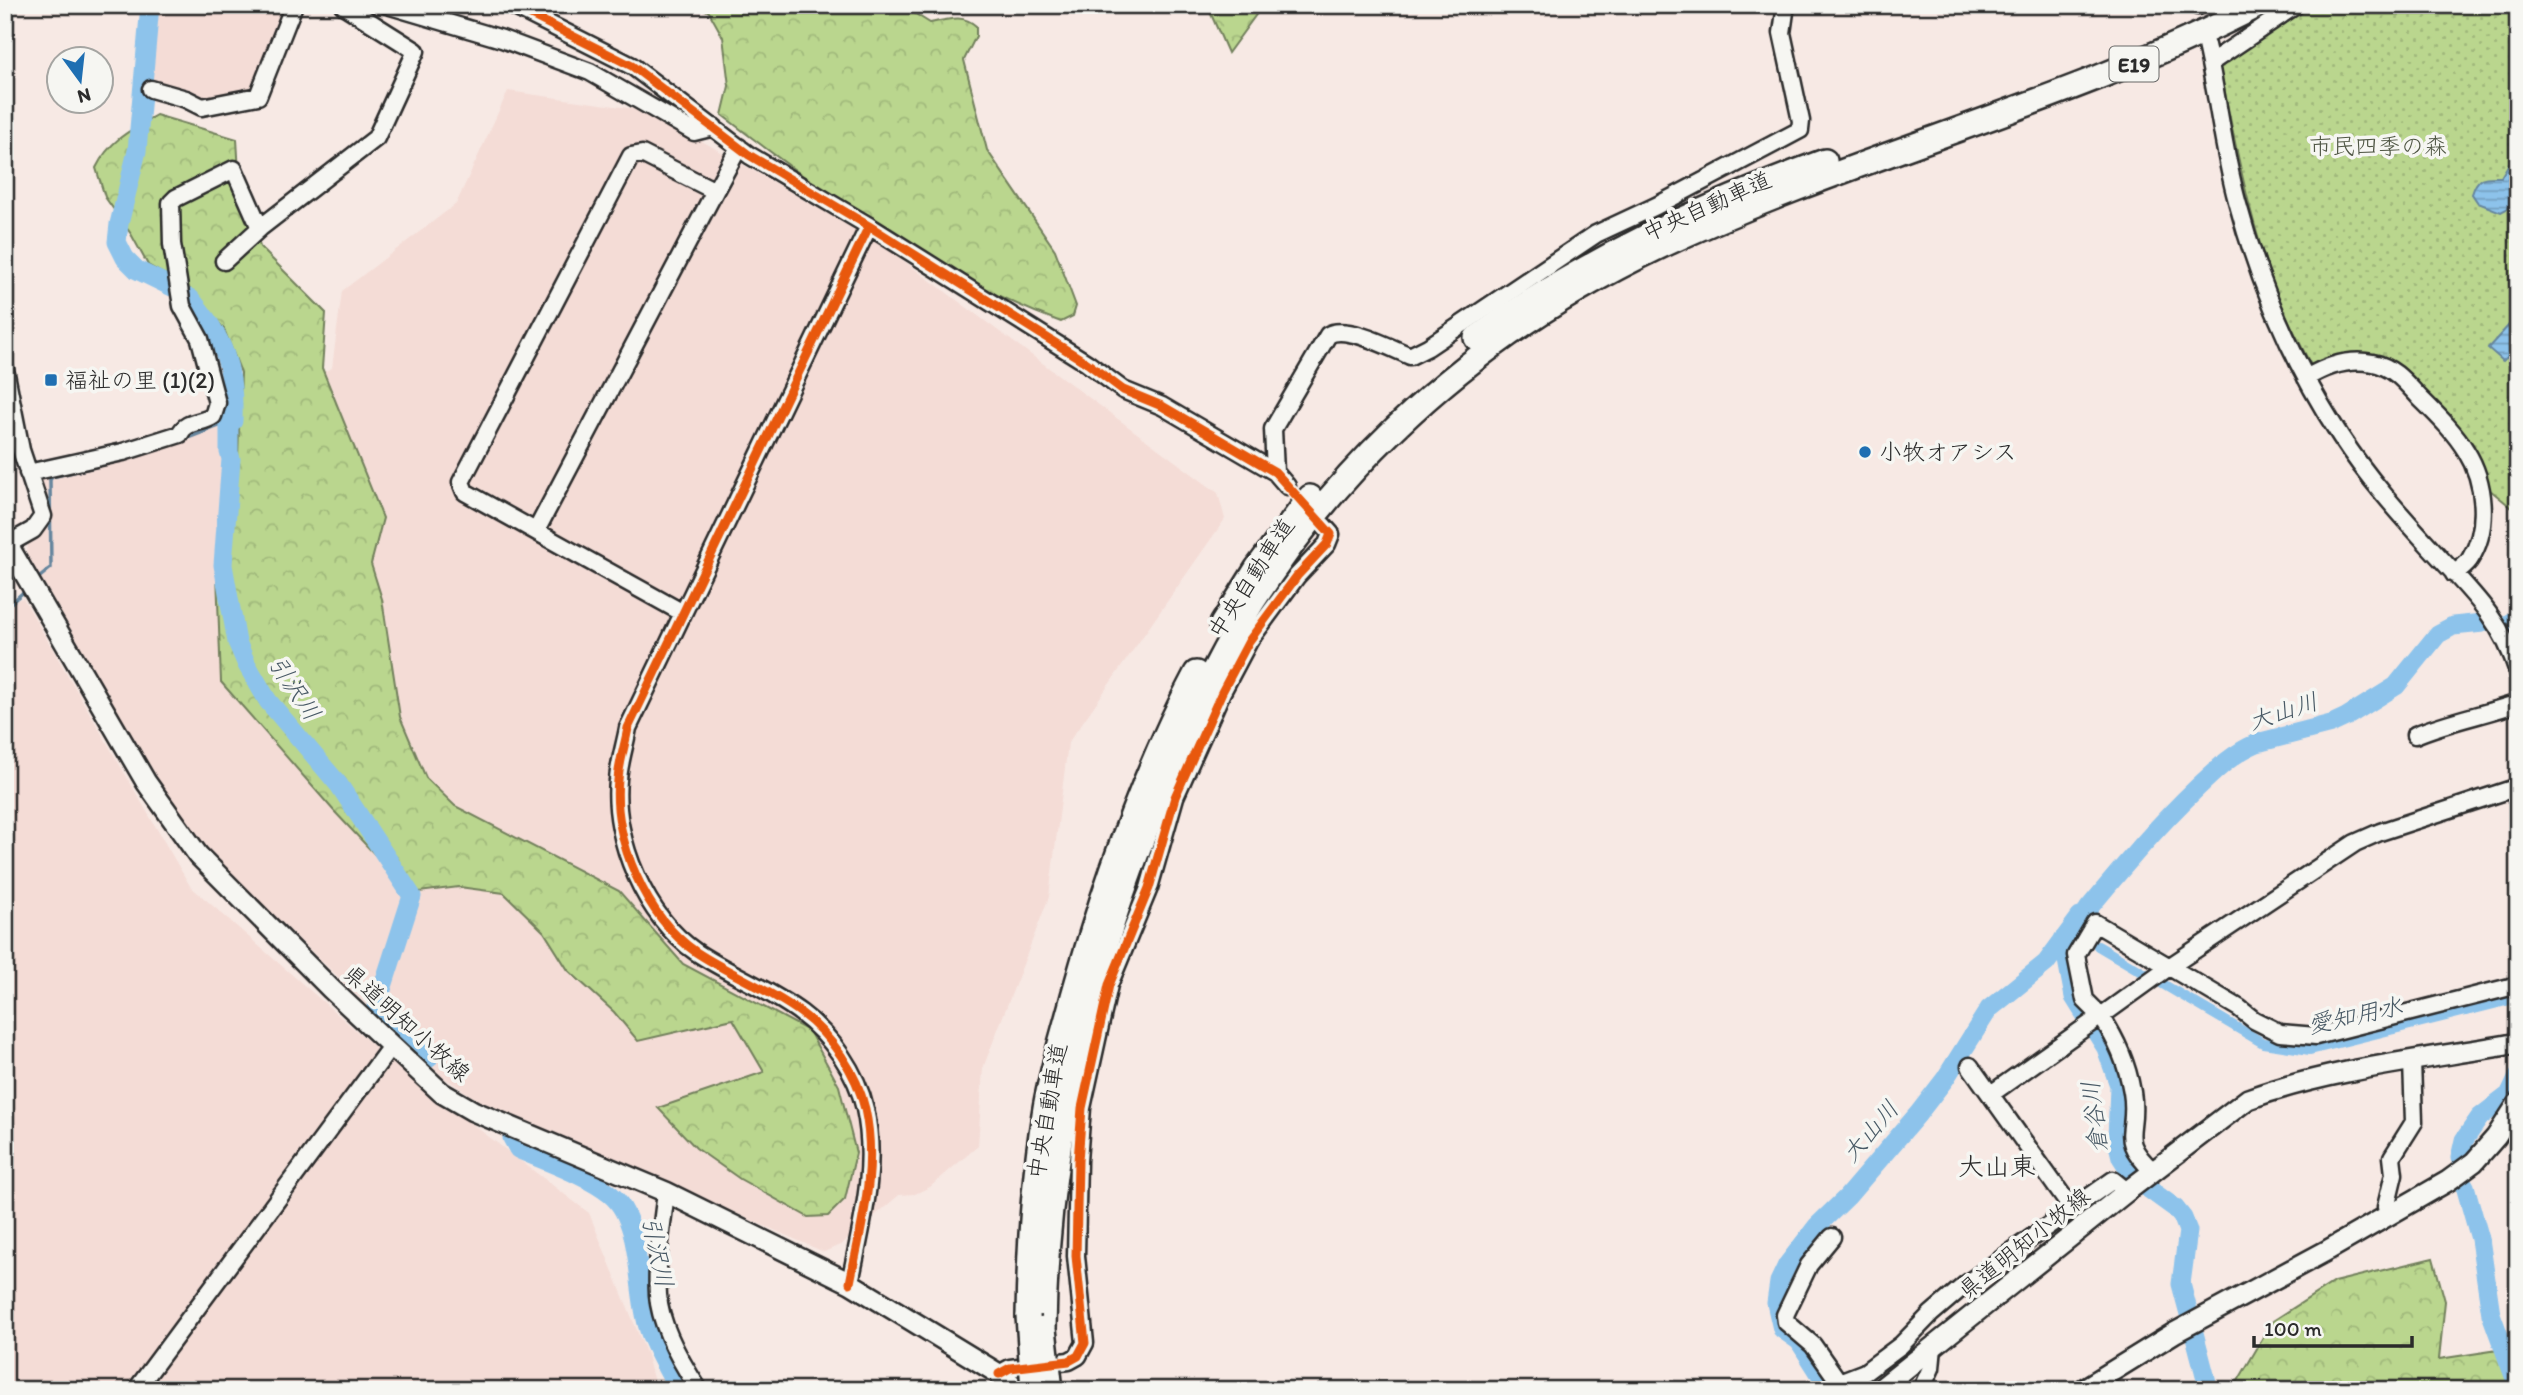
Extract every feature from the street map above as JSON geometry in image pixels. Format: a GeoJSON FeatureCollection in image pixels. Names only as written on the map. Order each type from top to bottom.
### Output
{"type":"FeatureCollection","features":[{"type":"Feature","properties":{"kind":"highway","name":"中央自動車道"},"geometry":{"type":"LineString","coordinates":[[1033,1390],[1036,1322],[1032,1196],[1044,1112],[1077,983],[1105,891],[1158,752],[1199,666],[1256,568],[1325,478],[1384,416],[1469,343],[1518,307],[1600,259],[1750,189],[2070,73],[2142,44],[2225,5]]}},
{"type":"Feature","properties":{"kind":"highway","name":"中央自動車道"},"geometry":{"type":"LineString","coordinates":[[1051,1390],[1036,1322],[1063,1116],[1075,1055],[1120,898],[1168,772],[1206,685],[1242,620],[1270,578],[1338,487],[1386,436],[1460,371],[1527,321],[1584,285],[1657,248],[1756,204],[2075,88],[2171,48],[2259,5]]}},
{"type":"Feature","properties":{"kind":"main road","name":"県道明知小牧線"},"geometry":{"type":"LineString","coordinates":[[6,542],[146,782],[198,855],[331,989],[442,1093],[473,1111],[666,1192],[850,1283],[999,1374],[1018,1390]]}},
{"type":"Feature","properties":{"kind":"main road","name":"県道明知小牧線"},"geometry":{"type":"LineString","coordinates":[[1880,1390],[2248,1098],[2341,1074],[2518,1043]]}},
{"type":"Feature","properties":{"kind":"main road"},"geometry":{"type":"LineString","coordinates":[[2082,1390],[2174,1333],[2448,1181],[2474,1162],[2496,1137],[2518,1103]]}},
{"type":"Feature","properties":{"kind":"street"},"geometry":{"type":"LineString","coordinates":[[151,89],[186,99],[202,107],[258,96],[294,5]]}},
{"type":"Feature","properties":{"kind":"street"},"geometry":{"type":"LineString","coordinates":[[224,261],[260,228],[376,138],[416,51],[343,5]]}},
{"type":"Feature","properties":{"kind":"street"},"geometry":{"type":"LineString","coordinates":[[387,5],[502,39],[590,72],[694,132],[714,127]]}},
{"type":"Feature","properties":{"kind":"street"},"geometry":{"type":"LineString","coordinates":[[511,5],[632,66],[739,147],[1087,363],[1123,390],[1162,406],[1275,472],[1287,486]]}},
{"type":"Feature","properties":{"kind":"street"},"geometry":{"type":"LineString","coordinates":[[1275,472],[1273,429],[1328,335],[1333,332],[1351,332],[1410,356],[1429,347],[1596,234],[1668,200],[1800,130],[1801,121],[1782,33],[1786,5]]}},
{"type":"Feature","properties":{"kind":"street"},"geometry":{"type":"LineString","coordinates":[[2210,63],[2296,5]]}},
{"type":"Feature","properties":{"kind":"street"},"geometry":{"type":"LineString","coordinates":[[2206,46],[2231,176],[2250,246],[2272,305],[2306,378],[2342,438],[2382,494],[2493,617],[2511,649],[2518,672]]}},
{"type":"Feature","properties":{"kind":"street"},"geometry":{"type":"LineString","coordinates":[[536,531],[739,147]]}},
{"type":"Feature","properties":{"kind":"street"},"geometry":{"type":"LineString","coordinates":[[683,612],[466,492],[461,482],[631,156],[642,154],[715,191]]}},
{"type":"Feature","properties":{"kind":"street"},"geometry":{"type":"LineString","coordinates":[[28,474],[157,442],[180,434],[183,428],[190,424],[213,416],[216,403],[200,339],[182,306],[172,244],[171,203],[234,169],[260,228]]}},
{"type":"Feature","properties":{"kind":"street"},"geometry":{"type":"LineString","coordinates":[[850,1283],[869,1188],[869,1146],[865,1109],[851,1073],[832,1044],[802,1014],[694,951],[658,915],[635,875],[619,826],[617,780],[628,728],[869,226]]}},
{"type":"Feature","properties":{"kind":"street"},"geometry":{"type":"LineString","coordinates":[[2306,378],[2320,370],[2353,361],[2375,363],[2393,371],[2434,412],[2466,450],[2475,470],[2483,505],[2480,532],[2470,560],[2454,574]]}},
{"type":"Feature","properties":{"kind":"street"},"geometry":{"type":"LineString","coordinates":[[5,369],[21,450],[43,516],[33,530],[6,542]]}},
{"type":"Feature","properties":{"kind":"street"},"geometry":{"type":"LineString","coordinates":[[999,1374],[1010,1368],[1069,1361],[1078,1356],[1085,1343],[1076,1256],[1078,1161],[1082,1108],[1109,985],[1149,888],[1175,797],[1222,692],[1249,641],[1297,576],[1326,544],[1327,530]]}},
{"type":"Feature","properties":{"kind":"street"},"geometry":{"type":"LineString","coordinates":[[2415,735],[2455,720],[2486,714],[2518,703]]}},
{"type":"Feature","properties":{"kind":"street"},"geometry":{"type":"LineString","coordinates":[[1991,1094],[2169,967],[2355,843],[2380,832],[2518,787]]}},
{"type":"Feature","properties":{"kind":"street"},"geometry":{"type":"LineString","coordinates":[[1832,1237],[1809,1265],[1785,1315],[1786,1322],[1813,1345],[1839,1382],[1874,1365],[1901,1345],[1966,1284],[2113,1180],[2139,1182],[2137,1156],[2131,1144],[2132,1093],[2119,1043],[2093,1021],[2085,1000],[2076,955],[2095,923],[2239,1008],[2254,1020],[2280,1033],[2316,1036],[2518,985]]}},
{"type":"Feature","properties":{"kind":"street"},"geometry":{"type":"LineString","coordinates":[[136,1390],[392,1045]]}},
{"type":"Feature","properties":{"kind":"street"},"geometry":{"type":"LineString","coordinates":[[2389,1215],[2386,1207],[2394,1174],[2392,1157],[2414,1122],[2412,1061]]}},
{"type":"Feature","properties":{"kind":"street"},"geometry":{"type":"LineString","coordinates":[[1970,1066],[2072,1209]]}},
{"type":"Feature","properties":{"kind":"street"},"geometry":{"type":"LineString","coordinates":[[666,1192],[659,1255],[658,1298],[671,1341],[699,1390]]}},
{"type":"Feature","properties":{"kind":"street"},"geometry":{"type":"LineString","coordinates":[[1921,1390],[1931,1368],[1933,1347]]}},
{"type":"Feature","properties":{"kind":"shaded area"},"geometry":{"type":"Polygon","coordinates":[[[154,5],[291,5],[255,93],[203,104],[145,87],[154,5]]]}},
{"type":"Feature","properties":{"kind":"shaded area"},"geometry":{"type":"Polygon","coordinates":[[[508,91],[636,109],[669,122],[885,247],[1218,493],[1225,519],[1068,743],[1049,897],[983,1068],[978,1146],[930,1187],[915,1194],[899,1195],[842,1244],[824,1252],[478,1100],[443,1077],[238,881],[200,841],[157,780],[27,554],[28,544],[40,535],[49,515],[38,475],[177,439],[332,368],[342,291],[456,204],[508,91]]]}},
{"type":"Feature","properties":{"kind":"shaded area"},"geometry":{"type":"Polygon","coordinates":[[[23,598],[190,886],[405,1073],[589,1213],[647,1355],[656,1390],[5,1390],[5,604],[23,598]]]}},
{"type":"Feature","properties":{"kind":"green space"},"geometry":{"type":"Polygon","coordinates":[[[697,5],[901,5],[930,23],[960,19],[976,26],[976,36],[964,60],[987,150],[1055,250],[1076,306],[1073,316],[1061,322],[970,282],[926,257],[842,204],[722,115],[729,86],[723,37],[709,12],[697,5]]]}},
{"type":"Feature","properties":{"kind":"green space"},"geometry":{"type":"Polygon","coordinates":[[[1207,5],[1263,5],[1228,53],[1207,5]]]}},
{"type":"Feature","properties":{"kind":"green space","name":"市民四季の森"},"geometry":{"type":"Polygon","coordinates":[[[2304,5],[2518,5],[2518,513],[2484,485],[2481,474],[2384,364],[2313,369],[2278,297],[2249,204],[2219,63],[2304,5]]]}},
{"type":"Feature","properties":{"kind":"green space"},"geometry":{"type":"Polygon","coordinates":[[[156,115],[237,139],[239,173],[260,247],[326,313],[322,368],[383,518],[371,564],[382,599],[400,717],[426,778],[455,806],[619,891],[683,964],[809,1031],[839,1086],[856,1153],[845,1199],[828,1216],[808,1217],[740,1179],[696,1148],[658,1108],[764,1072],[733,1019],[638,1041],[614,1012],[568,970],[544,932],[504,893],[459,887],[411,893],[334,811],[221,682],[217,574],[238,459],[241,373],[224,329],[193,291],[148,265],[131,234],[105,197],[96,168],[114,143],[156,115]]]}},
{"type":"Feature","properties":{"kind":"green space"},"geometry":{"type":"Polygon","coordinates":[[[2433,1258],[2445,1301],[2439,1359],[2518,1347],[2518,1390],[2229,1390],[2238,1381],[2273,1321],[2334,1282],[2433,1258]]]}},
{"type":"Feature","properties":{"kind":"water"},"geometry":{"type":"Polygon","coordinates":[[[2518,158],[2518,203],[2501,212],[2478,203],[2472,194],[2479,180],[2501,177],[2510,162],[2518,158]]]}},
{"type":"Feature","properties":{"kind":"water"},"geometry":{"type":"Polygon","coordinates":[[[2510,324],[2518,331],[2518,366],[2507,357],[2503,361],[2488,348],[2510,324]]]}},
{"type":"Feature","properties":{"kind":"waterway","name":"引沢川"},"geometry":{"type":"LineString","coordinates":[[150,5],[137,151],[117,242],[125,258],[137,270],[172,287]]}},
{"type":"Feature","properties":{"kind":"waterway","name":"引沢川"},"geometry":{"type":"LineString","coordinates":[[190,298],[219,340],[232,385],[233,421],[229,422],[231,459],[223,565],[237,642],[268,701],[339,785],[412,896],[376,1008],[428,1059]]}},
{"type":"Feature","properties":{"kind":"waterway"},"geometry":{"type":"LineString","coordinates":[[185,439],[229,422]]}},
{"type":"Feature","properties":{"kind":"waterway"},"geometry":{"type":"LineString","coordinates":[[35,581],[51,568],[52,477],[115,462]]}},
{"type":"Feature","properties":{"kind":"waterway"},"geometry":{"type":"LineString","coordinates":[[5,608],[27,589]]}},
{"type":"Feature","properties":{"kind":"waterway","name":"大山川"},"geometry":{"type":"LineString","coordinates":[[2511,622],[2518,620]]}},
{"type":"Feature","properties":{"kind":"waterway","name":"大山川"},"geometry":{"type":"LineString","coordinates":[[2088,909],[2168,817],[2232,757],[2257,743],[2331,724],[2346,717],[2396,686],[2438,634],[2453,626],[2483,623]]}},
{"type":"Feature","properties":{"kind":"waterway","name":"大山川"},"geometry":{"type":"LineString","coordinates":[[1830,1390],[1799,1341],[1782,1329],[1776,1303],[1779,1282],[1787,1265],[1817,1226],[1847,1197],[1918,1114],[1945,1079],[1989,1009],[2046,963],[2080,917]]}},
{"type":"Feature","properties":{"kind":"waterway","name":"倉谷川"},"geometry":{"type":"LineString","coordinates":[[2063,939],[2074,997],[2106,1048],[2119,1085],[2117,1141],[2121,1157],[2146,1187],[2175,1208],[2188,1231],[2181,1284],[2189,1314]]}},
{"type":"Feature","properties":{"kind":"waterway","name":"愛知用水"},"geometry":{"type":"LineString","coordinates":[[2098,946],[2263,1043],[2310,1050],[2518,998]]}},
{"type":"Feature","properties":{"kind":"waterway"},"geometry":{"type":"LineString","coordinates":[[2460,1158],[2464,1140],[2480,1117],[2510,1094],[2518,1077]]}},
{"type":"Feature","properties":{"kind":"waterway","name":"引沢川"},"geometry":{"type":"LineString","coordinates":[[512,1138],[518,1149],[590,1181],[610,1194],[621,1206],[633,1237],[648,1327],[657,1351],[678,1390]]}},
{"type":"Feature","properties":{"kind":"waterway"},"geometry":{"type":"LineString","coordinates":[[2465,1186],[2480,1239],[2491,1314],[2518,1387]]}},
{"type":"Feature","properties":{"kind":"waterway","name":"倉谷川"},"geometry":{"type":"LineString","coordinates":[[2194,1333],[2209,1390]]}},
{"type":"Feature","properties":{"kind":"cycle path"},"geometry":{"type":"LineString","coordinates":[[511,5],[632,66],[749,155],[869,226],[628,728],[619,774],[618,803],[621,827],[636,875],[662,919],[696,952],[776,996],[812,1022],[841,1056],[856,1082],[865,1109],[870,1153],[863,1218],[850,1283]]}},
{"type":"Feature","properties":{"kind":"cycle path"},"geometry":{"type":"LineString","coordinates":[[869,226],[1087,363],[1123,390],[1162,406],[1275,472],[1331,534],[1327,544],[1297,576],[1249,641],[1222,692],[1175,797],[1149,888],[1109,985],[1082,1108],[1078,1161],[1076,1256],[1085,1343],[1078,1356],[1069,1361],[1010,1368],[999,1374]]}},
{"type":"Feature","properties":{"kind":"place","name":"福祉の里 (1)(2)"},"geometry":{"type":"Point","coordinates":[51,380]}},
{"type":"Feature","properties":{"kind":"place","name":"小牧オアシス"},"geometry":{"type":"Point","coordinates":[1865,452]}},
{"type":"Feature","properties":{"kind":"district","name":"大山東"},"geometry":{"type":"Point","coordinates":[1997,1166]}}]}
